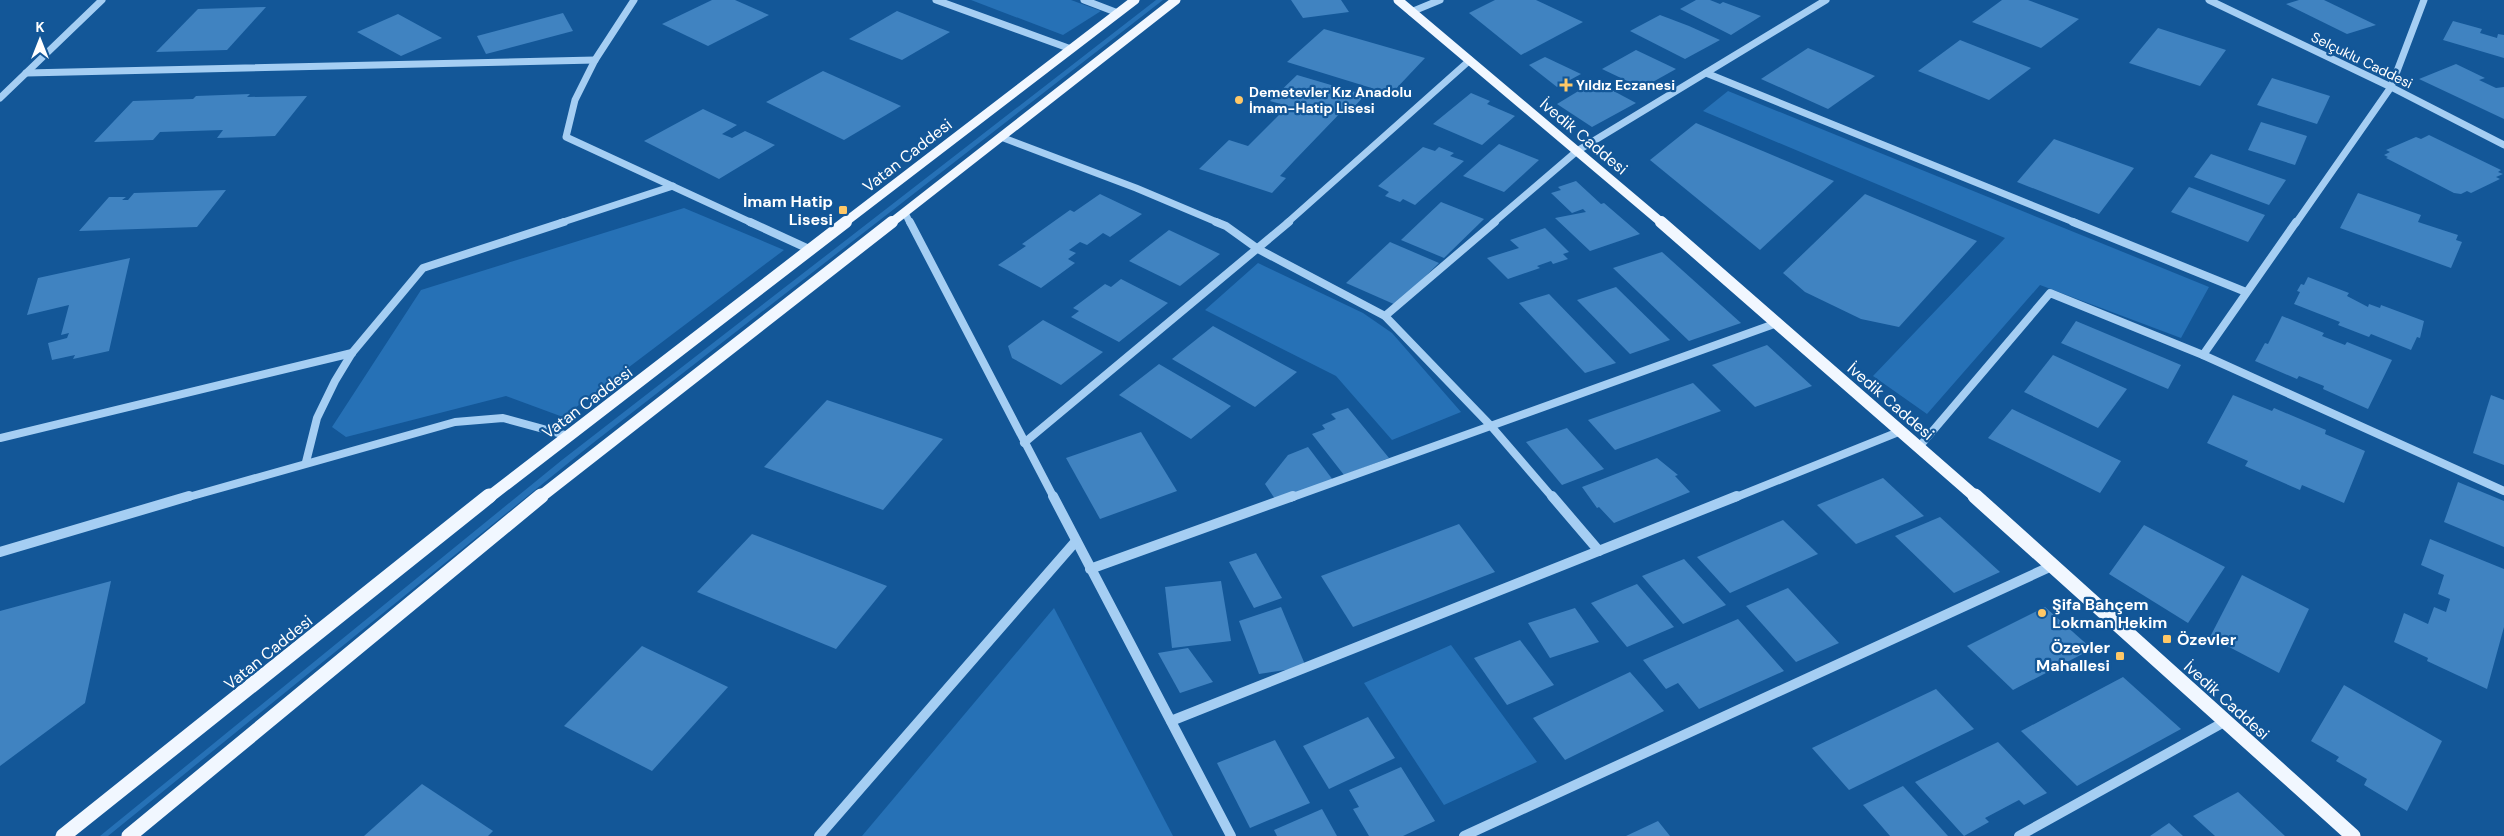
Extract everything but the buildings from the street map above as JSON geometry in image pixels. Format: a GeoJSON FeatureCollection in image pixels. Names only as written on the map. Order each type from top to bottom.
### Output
{"type":"FeatureCollection","features":[{"type":"Feature","properties":{"kind":"main road","name":"Vatan Caddesi"},"geometry":{"type":"LineString","coordinates":[[63,836],[507,482],[1135,0]]}},
{"type":"Feature","properties":{"kind":"main road"},"geometry":{"type":"LineString","coordinates":[[129,836],[514,517],[1176,0]]}},
{"type":"Feature","properties":{"kind":"main road","name":"İvedik Caddesi"},"geometry":{"type":"LineString","coordinates":[[1398,0],[1777,323],[2054,565],[2353,836]]}},
{"type":"Feature","properties":{"kind":"street"},"geometry":{"type":"LineString","coordinates":[[0,98],[102,0]]}},
{"type":"Feature","properties":{"kind":"street"},"geometry":{"type":"LineString","coordinates":[[634,0],[594,60],[575,100],[566,137],[811,250]]}},
{"type":"Feature","properties":{"kind":"street"},"geometry":{"type":"LineString","coordinates":[[936,0],[1071,50]]}},
{"type":"Feature","properties":{"kind":"street"},"geometry":{"type":"LineString","coordinates":[[1084,0],[1118,13]]}},
{"type":"Feature","properties":{"kind":"street"},"geometry":{"type":"LineString","coordinates":[[1411,12],[1440,0]]}},
{"type":"Feature","properties":{"kind":"street"},"geometry":{"type":"LineString","coordinates":[[1385,316],[1576,151],[1826,0]]}},
{"type":"Feature","properties":{"kind":"street","name":"Selçuklu Caddesi"},"geometry":{"type":"LineString","coordinates":[[2208,0],[2391,87],[2504,145]]}},
{"type":"Feature","properties":{"kind":"street"},"geometry":{"type":"LineString","coordinates":[[2202,355],[2391,87],[2424,0]]}},
{"type":"Feature","properties":{"kind":"street"},"geometry":{"type":"LineString","coordinates":[[26,74],[594,60]]}},
{"type":"Feature","properties":{"kind":"street"},"geometry":{"type":"LineString","coordinates":[[1024,443],[1258,249],[1470,60]]}},
{"type":"Feature","properties":{"kind":"street"},"geometry":{"type":"LineString","coordinates":[[1706,73],[2246,292]]}},
{"type":"Feature","properties":{"kind":"street"},"geometry":{"type":"LineString","coordinates":[[1001,137],[1136,188],[1217,222],[1258,249],[1385,316],[1491,426],[1599,551]]}},
{"type":"Feature","properties":{"kind":"street"},"geometry":{"type":"LineString","coordinates":[[306,462],[317,418],[352,352],[424,268],[673,186]]}},
{"type":"Feature","properties":{"kind":"street"},"geometry":{"type":"LineString","coordinates":[[905,213],[1231,836]]}},
{"type":"Feature","properties":{"kind":"street"},"geometry":{"type":"LineString","coordinates":[[1919,447],[2050,293],[2202,355],[2504,490]]}},
{"type":"Feature","properties":{"kind":"street"},"geometry":{"type":"LineString","coordinates":[[1090,569],[1777,323]]}},
{"type":"Feature","properties":{"kind":"street"},"geometry":{"type":"LineString","coordinates":[[0,438],[352,352]]}},
{"type":"Feature","properties":{"kind":"street"},"geometry":{"type":"LineString","coordinates":[[0,552],[306,462],[455,422],[503,418],[569,436]]}},
{"type":"Feature","properties":{"kind":"street"},"geometry":{"type":"LineString","coordinates":[[1171,722],[1901,432]]}},
{"type":"Feature","properties":{"kind":"street"},"geometry":{"type":"LineString","coordinates":[[819,836],[1076,541]]}},
{"type":"Feature","properties":{"kind":"street"},"geometry":{"type":"LineString","coordinates":[[1464,836],[2054,565]]}},
{"type":"Feature","properties":{"kind":"street"},"geometry":{"type":"LineString","coordinates":[[2019,836],[2226,721]]}},
{"type":"Feature","properties":{"kind":"shaded area"},"geometry":{"type":"Polygon","coordinates":[[[971,0],[1071,0],[1101,11],[1063,35],[971,0]]]}},
{"type":"Feature","properties":{"kind":"shaded area"},"geometry":{"type":"Polygon","coordinates":[[[1156,0],[1163,0],[593,443],[108,836],[100,836],[562,460],[1156,0]]]}},
{"type":"Feature","properties":{"kind":"shaded area"},"geometry":{"type":"Polygon","coordinates":[[[1728,91],[2209,287],[2181,338],[2040,285],[1927,414],[1873,376],[2005,238],[1703,111],[1728,91]]]}},
{"type":"Feature","properties":{"kind":"shaded area"},"geometry":{"type":"Polygon","coordinates":[[[684,208],[784,250],[563,417],[506,396],[346,437],[332,427],[421,290],[684,208]]]}},
{"type":"Feature","properties":{"kind":"shaded area"},"geometry":{"type":"Polygon","coordinates":[[[1258,263],[1363,313],[1392,333],[1461,412],[1392,440],[1336,376],[1205,310],[1258,263]]]}},
{"type":"Feature","properties":{"kind":"shaded area"},"geometry":{"type":"Polygon","coordinates":[[[1054,608],[1173,836],[862,836],[1054,608]]]}},
{"type":"Feature","properties":{"kind":"shaded area"},"geometry":{"type":"Polygon","coordinates":[[[1451,645],[1537,762],[1444,805],[1364,683],[1451,645]]]}},
{"type":"Feature","properties":{"kind":"place","name":"Yıldız Eczanesi"},"geometry":{"type":"Point","coordinates":[1566,85]}},
{"type":"Feature","properties":{"kind":"place","name":"Demetevler Kız Anadolu İmam-Hatip Lisesi"},"geometry":{"type":"Point","coordinates":[1239,100]}},
{"type":"Feature","properties":{"kind":"place","name":"İmam Hatip Lisesi"},"geometry":{"type":"Point","coordinates":[843,210]}},
{"type":"Feature","properties":{"kind":"place","name":"Şifa Bahçem Lokman Hekim"},"geometry":{"type":"Point","coordinates":[2042,613]}},
{"type":"Feature","properties":{"kind":"place","name":"Özevler"},"geometry":{"type":"Point","coordinates":[2167,639]}},
{"type":"Feature","properties":{"kind":"place","name":"Özevler Mahallesi"},"geometry":{"type":"Point","coordinates":[2120,656]}}]}
